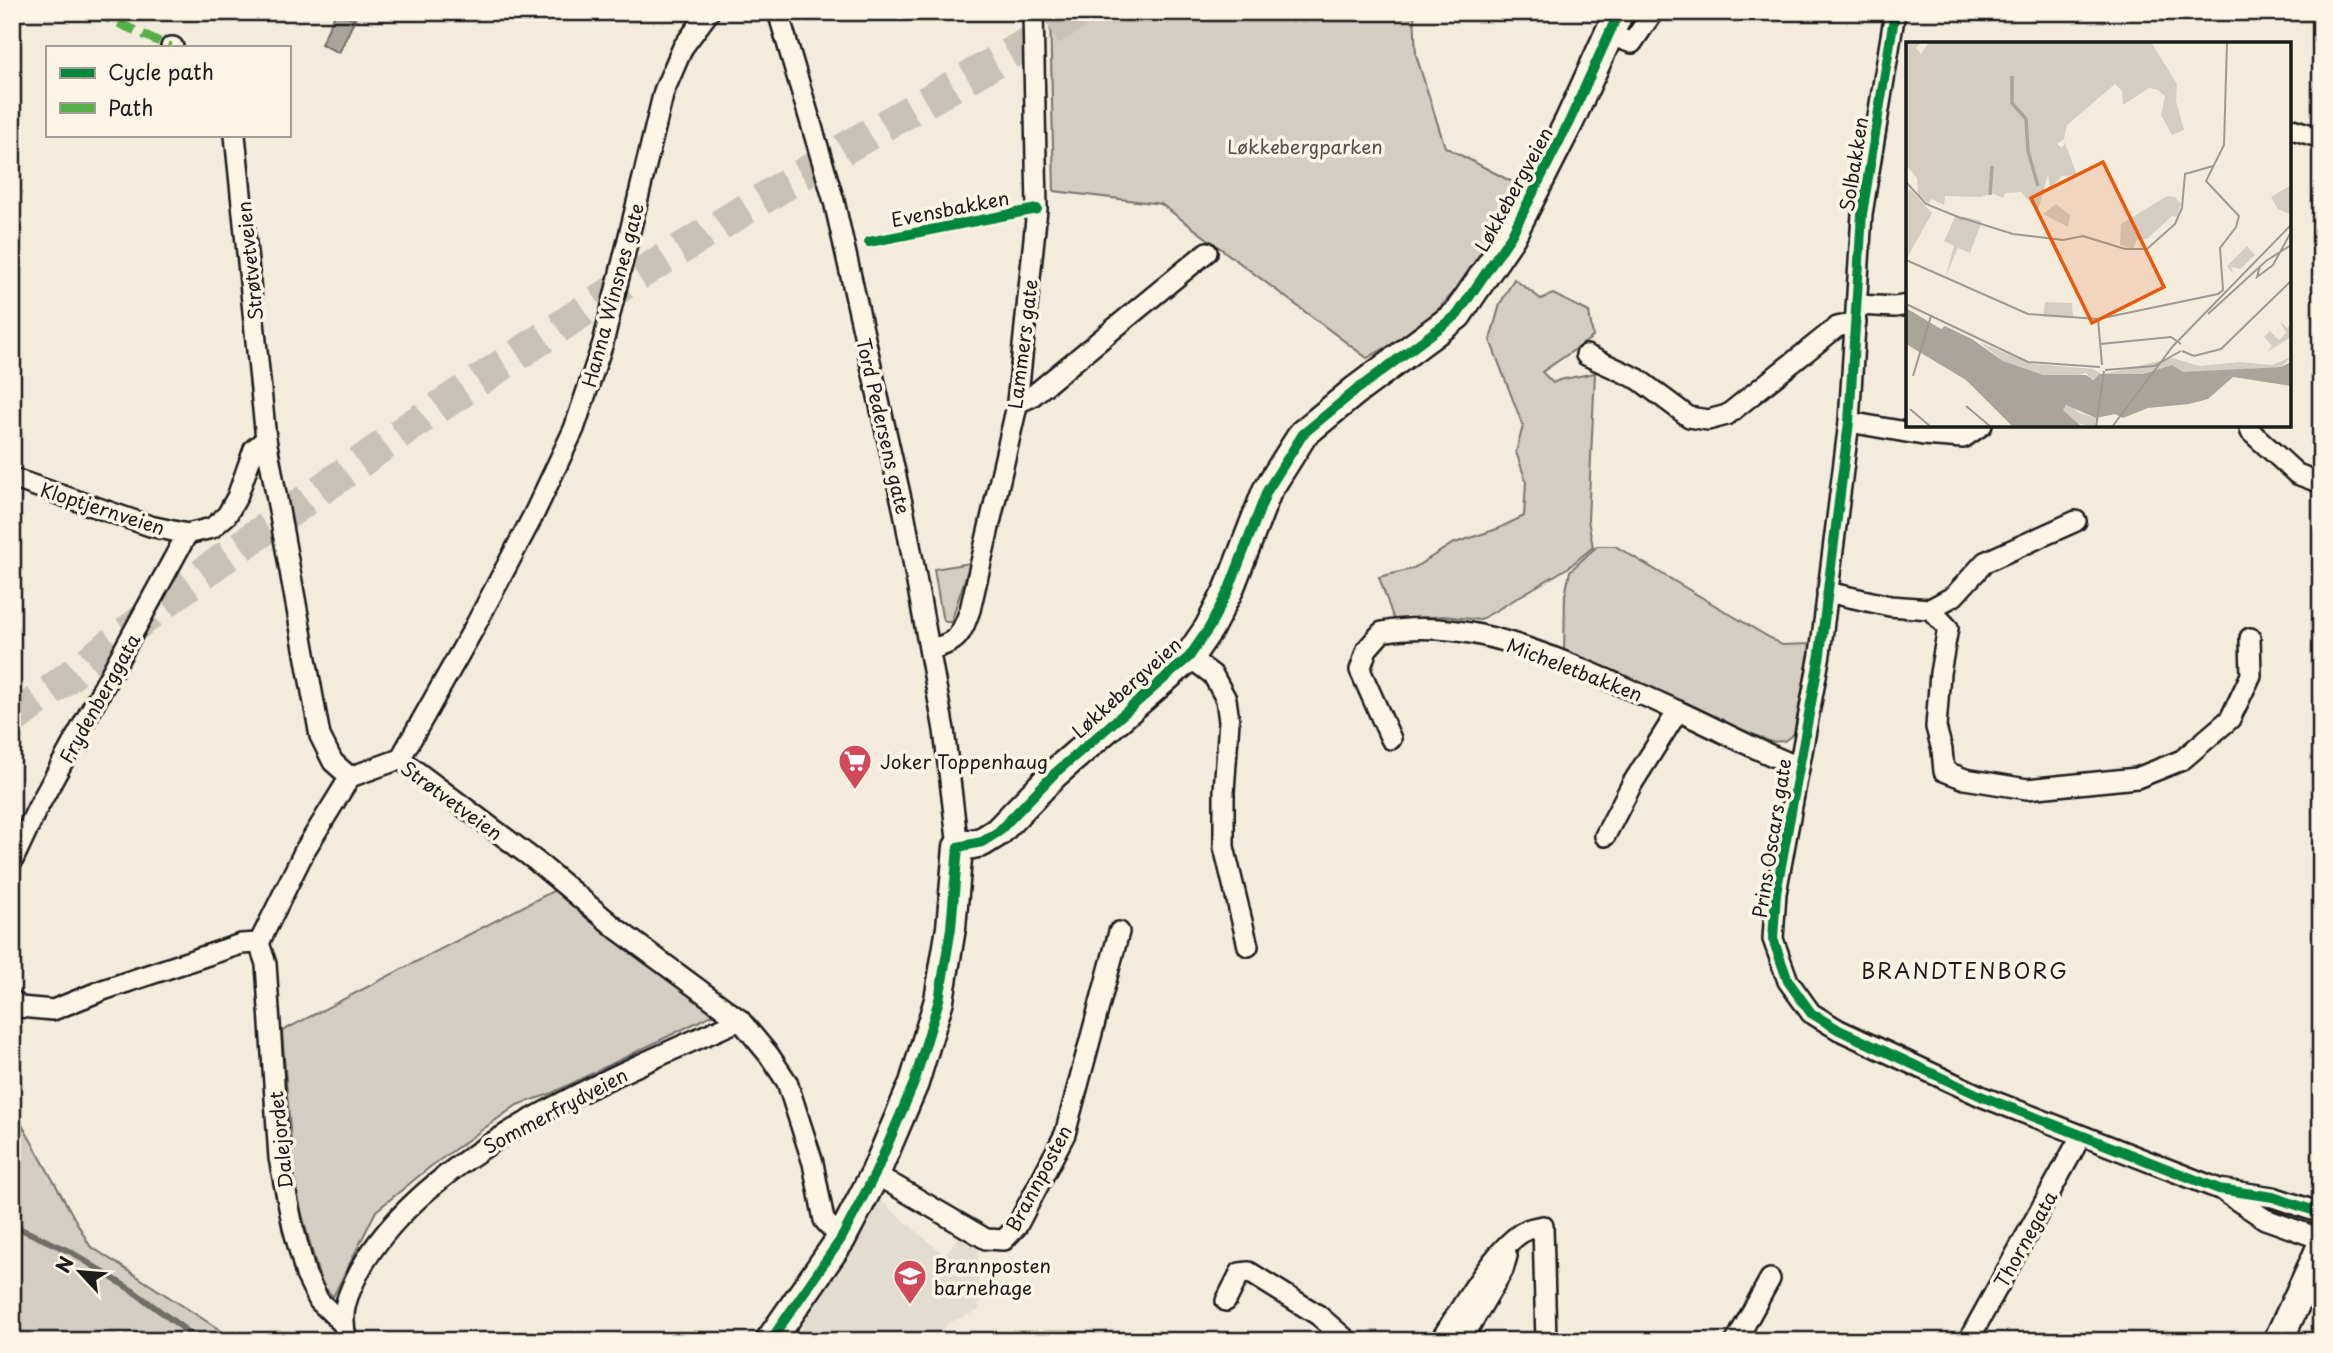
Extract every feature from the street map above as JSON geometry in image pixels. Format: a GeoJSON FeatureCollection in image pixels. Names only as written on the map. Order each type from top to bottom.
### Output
{"type":"FeatureCollection","features":[{"type":"Feature","properties":{"kind":"main road","name":"Løkkebergveien"},"geometry":{"type":"LineString","coordinates":[[958,847],[982,842],[998,832],[1054,774],[1189,657],[1209,628],[1229,589],[1267,491],[1303,434],[1354,391],[1457,315],[1511,236],[1615,23]]}},
{"type":"Feature","properties":{"kind":"main road"},"geometry":{"type":"LineString","coordinates":[[770,1341],[841,1239],[875,1174],[914,1083],[939,1000],[951,928],[958,847]]}},
{"type":"Feature","properties":{"kind":"main road"},"geometry":{"type":"LineString","coordinates":[[2278,1341],[2321,1248]]}},
{"type":"Feature","properties":{"kind":"street","name":"Hanna Winsnes gate"},"geometry":{"type":"LineString","coordinates":[[400,759],[533,516],[573,429],[603,343],[664,91],[683,47],[709,12]]}},
{"type":"Feature","properties":{"kind":"street","name":"Tord Pedersens gate"},"geometry":{"type":"LineString","coordinates":[[778,12],[834,201],[904,512],[944,730],[958,847]]}},
{"type":"Feature","properties":{"kind":"street","name":"Lammers gate"},"geometry":{"type":"LineString","coordinates":[[930,649],[948,645],[961,634],[971,610],[1017,403],[1037,209],[1033,12]]}},
{"type":"Feature","properties":{"kind":"street"},"geometry":{"type":"LineString","coordinates":[[1615,23],[1632,43],[1653,12]]}},
{"type":"Feature","properties":{"kind":"street","name":"Solbakken"},"geometry":{"type":"LineString","coordinates":[[1857,314],[1862,214],[1895,12]]}},
{"type":"Feature","properties":{"kind":"street"},"geometry":{"type":"LineString","coordinates":[[2291,129],[2321,138]]}},
{"type":"Feature","properties":{"kind":"street","name":"Strøtvetveien"},"geometry":{"type":"LineString","coordinates":[[235,136],[267,439],[320,736],[333,762],[350,776],[400,759],[536,861],[617,929],[740,1020],[769,1055],[786,1082],[813,1163],[824,1220],[841,1239]]}},
{"type":"Feature","properties":{"kind":"street"},"geometry":{"type":"LineString","coordinates":[[1017,403],[1031,397],[1207,252]]}},
{"type":"Feature","properties":{"kind":"street"},"geometry":{"type":"LineString","coordinates":[[1586,355],[1638,379],[1689,416],[1708,420],[1727,415],[1857,314],[1906,305]]}},
{"type":"Feature","properties":{"kind":"street","name":"Prins Oscars gate"},"geometry":{"type":"LineString","coordinates":[[1857,314],[1849,422],[1820,654],[1776,893],[1773,939],[1788,981],[1811,1013],[1839,1030],[1936,1076],[2219,1189],[2266,1220],[2321,1240]]}},
{"type":"Feature","properties":{"kind":"street"},"geometry":{"type":"LineString","coordinates":[[1849,422],[1963,439],[1979,427]]}},
{"type":"Feature","properties":{"kind":"street"},"geometry":{"type":"LineString","coordinates":[[2250,427],[2251,432],[2297,474],[2321,482]]}},
{"type":"Feature","properties":{"kind":"street","name":"Kloptjernveien"},"geometry":{"type":"LineString","coordinates":[[12,478],[150,526],[187,534],[212,528],[227,515],[237,497],[254,449],[267,439]]}},
{"type":"Feature","properties":{"kind":"street"},"geometry":{"type":"LineString","coordinates":[[1827,592],[1890,606],[1930,609],[1954,596],[1985,562],[2076,521]]}},
{"type":"Feature","properties":{"kind":"street","name":"Frydenberggata"},"geometry":{"type":"LineString","coordinates":[[12,862],[37,809],[187,534]]}},
{"type":"Feature","properties":{"kind":"street"},"geometry":{"type":"LineString","coordinates":[[1930,609],[1948,628],[1940,673],[1936,727],[1944,771],[1965,779],[2027,789],[2137,778],[2182,760],[2230,719],[2251,675],[2250,638]]}},
{"type":"Feature","properties":{"kind":"street","name":"Micheletbakken"},"geometry":{"type":"LineString","coordinates":[[1391,738],[1360,670],[1367,649],[1382,632],[1427,627],[1484,635],[1547,654],[1800,767]]}},
{"type":"Feature","properties":{"kind":"street"},"geometry":{"type":"LineString","coordinates":[[1189,657],[1213,675],[1226,699],[1229,721],[1224,791],[1224,847],[1248,946]]}},
{"type":"Feature","properties":{"kind":"street"},"geometry":{"type":"LineString","coordinates":[[1605,836],[1632,784],[1678,711]]}},
{"type":"Feature","properties":{"kind":"street"},"geometry":{"type":"LineString","coordinates":[[12,1000],[20,1007],[53,1010],[103,990],[241,944],[259,943],[305,850],[350,776]]}},
{"type":"Feature","properties":{"kind":"street","name":"Brannposten"},"geometry":{"type":"LineString","coordinates":[[875,1174],[986,1239],[1004,1240],[1017,1226],[1065,1135],[1119,932]]}},
{"type":"Feature","properties":{"kind":"street","name":"Dalejordet"},"geometry":{"type":"LineString","coordinates":[[259,943],[266,964],[279,1158],[293,1227],[306,1275],[319,1301],[344,1332]]}},
{"type":"Feature","properties":{"kind":"street","name":"Sommerfrydveien"},"geometry":{"type":"LineString","coordinates":[[344,1332],[346,1299],[381,1238],[399,1216],[479,1151],[614,1077],[740,1020]]}},
{"type":"Feature","properties":{"kind":"street","name":"Thornegata"},"geometry":{"type":"LineString","coordinates":[[1969,1340],[2081,1136]]}},
{"type":"Feature","properties":{"kind":"street","name":"Prins Oscars gate"},"geometry":{"type":"LineString","coordinates":[[2219,1189],[2273,1197],[2321,1213]]}},
{"type":"Feature","properties":{"kind":"street"},"geometry":{"type":"LineString","coordinates":[[1440,1341],[1490,1266],[1512,1241],[1526,1230],[1543,1226],[1546,1341]]}},
{"type":"Feature","properties":{"kind":"street"},"geometry":{"type":"LineString","coordinates":[[1461,1341],[1503,1270],[1512,1241]]}},
{"type":"Feature","properties":{"kind":"street"},"geometry":{"type":"LineString","coordinates":[[1226,1301],[1240,1273],[1249,1272],[1318,1315],[1348,1341]]}},
{"type":"Feature","properties":{"kind":"street"},"geometry":{"type":"LineString","coordinates":[[1736,1341],[1770,1279]]}},
{"type":"Feature","properties":{"kind":"shaded area"},"geometry":{"type":"Polygon","coordinates":[[[336,12],[355,19],[339,53],[321,44],[336,12]]]}},
{"type":"Feature","properties":{"kind":"shaded area"},"geometry":{"type":"Polygon","coordinates":[[[879,1199],[944,1255],[960,1236],[978,1248],[979,1310],[948,1323],[935,1341],[801,1341],[795,1337],[879,1199]]]}},
{"type":"Feature","properties":{"kind":"green space","name":"Løkkebergparken"},"geometry":{"type":"Polygon","coordinates":[[[1050,12],[1414,12],[1416,55],[1445,147],[1522,187],[1466,279],[1422,327],[1367,358],[1161,204],[1054,191],[1050,12]]]}},
{"type":"Feature","properties":{"kind":"green space"},"geometry":{"type":"Polygon","coordinates":[[[1514,279],[1541,299],[1553,294],[1589,312],[1593,337],[1542,372],[1553,383],[1595,373],[1588,520],[1593,547],[1569,567],[1480,620],[1444,616],[1394,620],[1379,577],[1412,569],[1452,544],[1497,529],[1524,516],[1526,481],[1516,452],[1523,426],[1490,340],[1500,304],[1514,279]]]}},
{"type":"Feature","properties":{"kind":"green space"},"geometry":{"type":"Polygon","coordinates":[[[1597,546],[1615,546],[1782,645],[1811,644],[1794,734],[1784,741],[1771,742],[1564,652],[1565,595],[1570,571],[1597,546]]]}},
{"type":"Feature","properties":{"kind":"green space"},"geometry":{"type":"Polygon","coordinates":[[[970,563],[951,622],[946,622],[942,617],[934,569],[970,563]]]}},
{"type":"Feature","properties":{"kind":"green space"},"geometry":{"type":"Polygon","coordinates":[[[557,889],[718,1012],[550,1094],[517,1105],[430,1167],[376,1211],[333,1297],[321,1283],[295,1189],[282,1031],[557,889]]]}},
{"type":"Feature","properties":{"kind":"green space"},"geometry":{"type":"Polygon","coordinates":[[[12,1107],[90,1246],[237,1341],[12,1341],[12,1107]]]}},
{"type":"Feature","properties":{"kind":"waterway"},"geometry":{"type":"LineString","coordinates":[[12,1225],[71,1252],[133,1291],[200,1341]]}},
{"type":"Feature","properties":{"kind":"tunnel"},"geometry":{"type":"LineString","coordinates":[[12,720],[213,566],[415,423],[633,278],[852,144],[1082,12]]}},
{"type":"Feature","properties":{"kind":"marked path"},"geometry":{"type":"LineString","coordinates":[[94,12],[169,46]]}},
{"type":"Feature","properties":{"kind":"cycle path"},"geometry":{"type":"LineString","coordinates":[[770,1341],[841,1239],[875,1174],[914,1083],[939,1000],[951,928],[958,847],[982,842],[998,832],[1054,774],[1189,657],[1209,628],[1229,589],[1267,491],[1303,434],[1355,391],[1457,315],[1511,236],[1569,122],[1619,12]]}},
{"type":"Feature","properties":{"kind":"cycle path"},"geometry":{"type":"LineString","coordinates":[[1895,12],[1862,214],[1849,422],[1820,654],[1776,893],[1773,939],[1788,981],[1811,1013],[1839,1030],[1983,1097],[2219,1189],[2273,1197],[2321,1213]]}},
{"type":"Feature","properties":{"kind":"cycle path","name":"Evensbakken"},"geometry":{"type":"LineString","coordinates":[[869,242],[1037,209]]}},
{"type":"Feature","properties":{"kind":"place","name":"Joker Toppenhaug"},"geometry":{"type":"Point","coordinates":[855,791]}},
{"type":"Feature","properties":{"kind":"place","name":"Brannposten barnehage"},"geometry":{"type":"Point","coordinates":[910,1306]}},
{"type":"Feature","properties":{"kind":"district","name":"BRANDTENBORG"},"geometry":{"type":"Point","coordinates":[1965,970]}}]}
